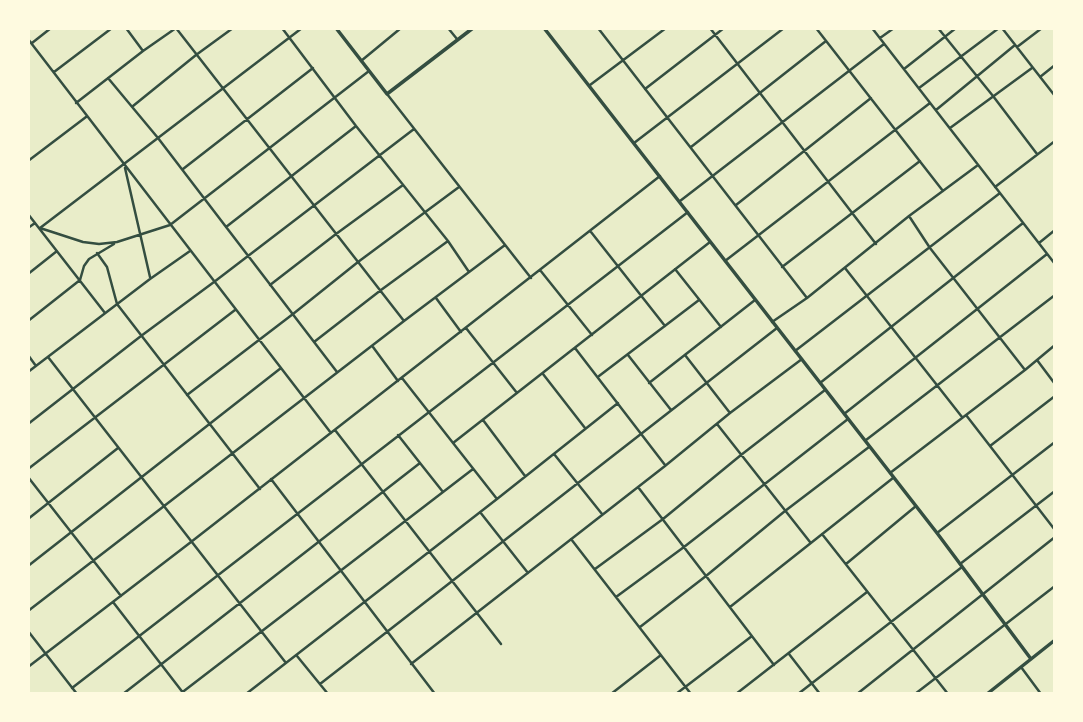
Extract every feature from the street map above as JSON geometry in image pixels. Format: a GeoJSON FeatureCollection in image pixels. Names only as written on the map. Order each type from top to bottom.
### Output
{"type":"FeatureCollection","features":[{"type":"Feature","properties":{"kind":"street"},"geometry":{"type":"LineString","coordinates":[[32,43],[51,28]]}},
{"type":"Feature","properties":{"kind":"street"},"geometry":{"type":"LineString","coordinates":[[54,72],[112,28]]}},
{"type":"Feature","properties":{"kind":"street"},"geometry":{"type":"LineString","coordinates":[[126,28],[143,51]]}},
{"type":"Feature","properties":{"kind":"street"},"geometry":{"type":"LineString","coordinates":[[76,103],[176,28],[404,321]]}},
{"type":"Feature","properties":{"kind":"street"},"geometry":{"type":"LineString","coordinates":[[132,107],[233,28]]}},
{"type":"Feature","properties":{"kind":"street"},"geometry":{"type":"LineString","coordinates":[[282,28],[448,241],[469,272]]}},
{"type":"Feature","properties":{"kind":"street"},"geometry":{"type":"LineString","coordinates":[[40,228],[302,28]]}},
{"type":"Feature","properties":{"kind":"street"},"geometry":{"type":"LineString","coordinates":[[345,28],[338,30],[531,278]]}},
{"type":"Feature","properties":{"kind":"street"},"geometry":{"type":"LineString","coordinates":[[361,61],[401,28]]}},
{"type":"Feature","properties":{"kind":"street"},"geometry":{"type":"LineString","coordinates":[[448,28],[458,40]]}},
{"type":"Feature","properties":{"kind":"street"},"geometry":{"type":"LineString","coordinates":[[387,94],[473,28]]}},
{"type":"Feature","properties":{"kind":"street"},"geometry":{"type":"LineString","coordinates":[[544,28],[937,533],[1031,659]]}},
{"type":"Feature","properties":{"kind":"street"},"geometry":{"type":"LineString","coordinates":[[589,86],[666,28]]}},
{"type":"Feature","properties":{"kind":"street"},"geometry":{"type":"LineString","coordinates":[[710,28],[876,244]]}},
{"type":"Feature","properties":{"kind":"street"},"geometry":{"type":"LineString","coordinates":[[645,89],[724,28]]}},
{"type":"Feature","properties":{"kind":"street"},"geometry":{"type":"LineString","coordinates":[[634,143],[784,28]]}},
{"type":"Feature","properties":{"kind":"street"},"geometry":{"type":"LineString","coordinates":[[816,28],[944,191]]}},
{"type":"Feature","properties":{"kind":"street"},"geometry":{"type":"LineString","coordinates":[[872,28],[1055,264]]}},
{"type":"Feature","properties":{"kind":"street"},"geometry":{"type":"LineString","coordinates":[[880,38],[894,28]]}},
{"type":"Feature","properties":{"kind":"street"},"geometry":{"type":"LineString","coordinates":[[938,28],[1037,155]]}},
{"type":"Feature","properties":{"kind":"street"},"geometry":{"type":"LineString","coordinates":[[904,69],[956,28]]}},
{"type":"Feature","properties":{"kind":"street"},"geometry":{"type":"LineString","coordinates":[[919,88],[1000,28],[1055,96]]}},
{"type":"Feature","properties":{"kind":"street"},"geometry":{"type":"LineString","coordinates":[[936,110],[1042,28]]}},
{"type":"Feature","properties":{"kind":"street"},"geometry":{"type":"LineString","coordinates":[[601,29],[807,298]]}},
{"type":"Feature","properties":{"kind":"street"},"geometry":{"type":"LineString","coordinates":[[28,39],[331,433]]}},
{"type":"Feature","properties":{"kind":"street"},"geometry":{"type":"LineString","coordinates":[[691,147],[826,41]]}},
{"type":"Feature","properties":{"kind":"street"},"geometry":{"type":"LineString","coordinates":[[680,201],[884,44]]}},
{"type":"Feature","properties":{"kind":"street"},"geometry":{"type":"LineString","coordinates":[[1040,77],[1055,65]]}},
{"type":"Feature","properties":{"kind":"street"},"geometry":{"type":"LineString","coordinates":[[182,170],[313,68]]}},
{"type":"Feature","properties":{"kind":"street"},"geometry":{"type":"LineString","coordinates":[[950,128],[1032,68]]}},
{"type":"Feature","properties":{"kind":"street"},"geometry":{"type":"LineString","coordinates":[[40,228],[91,244],[117,242],[170,225],[369,71]]}},
{"type":"Feature","properties":{"kind":"street"},"geometry":{"type":"LineString","coordinates":[[108,78],[158,138],[337,372]]}},
{"type":"Feature","properties":{"kind":"street"},"geometry":{"type":"LineString","coordinates":[[735,206],[871,98]]}},
{"type":"Feature","properties":{"kind":"street"},"geometry":{"type":"LineString","coordinates":[[725,261],[930,103]]}},
{"type":"Feature","properties":{"kind":"street"},"geometry":{"type":"LineString","coordinates":[[28,161],[87,116]]}},
{"type":"Feature","properties":{"kind":"street"},"geometry":{"type":"LineString","coordinates":[[225,228],[356,126]]}},
{"type":"Feature","properties":{"kind":"street"},"geometry":{"type":"LineString","coordinates":[[28,424],[414,129]]}},
{"type":"Feature","properties":{"kind":"street"},"geometry":{"type":"LineString","coordinates":[[995,187],[1055,141]]}},
{"type":"Feature","properties":{"kind":"street"},"geometry":{"type":"LineString","coordinates":[[782,267],[920,161]]}},
{"type":"Feature","properties":{"kind":"street"},"geometry":{"type":"LineString","coordinates":[[772,322],[807,298],[978,164]]}},
{"type":"Feature","properties":{"kind":"street"},"geometry":{"type":"LineString","coordinates":[[124,165],[150,279]]}},
{"type":"Feature","properties":{"kind":"street"},"geometry":{"type":"LineString","coordinates":[[28,667],[660,176]]}},
{"type":"Feature","properties":{"kind":"street"},"geometry":{"type":"LineString","coordinates":[[270,285],[403,185]]}},
{"type":"Feature","properties":{"kind":"street"},"geometry":{"type":"LineString","coordinates":[[187,395],[459,187]]}},
{"type":"Feature","properties":{"kind":"street"},"geometry":{"type":"LineString","coordinates":[[795,351],[1000,194]]}},
{"type":"Feature","properties":{"kind":"street"},"geometry":{"type":"LineString","coordinates":[[72,688],[688,212]]}},
{"type":"Feature","properties":{"kind":"street"},"geometry":{"type":"LineString","coordinates":[[28,214],[105,313]]}},
{"type":"Feature","properties":{"kind":"street"},"geometry":{"type":"LineString","coordinates":[[909,216],[930,248],[1025,370]]}},
{"type":"Feature","properties":{"kind":"street"},"geometry":{"type":"LineString","coordinates":[[28,228],[35,223]]}},
{"type":"Feature","properties":{"kind":"street"},"geometry":{"type":"LineString","coordinates":[[820,383],[1023,223]]}},
{"type":"Feature","properties":{"kind":"street"},"geometry":{"type":"LineString","coordinates":[[1039,243],[1055,230]]}},
{"type":"Feature","properties":{"kind":"street"},"geometry":{"type":"LineString","coordinates":[[591,231],[665,326]]}},
{"type":"Feature","properties":{"kind":"street"},"geometry":{"type":"LineString","coordinates":[[314,342],[448,241]]}},
{"type":"Feature","properties":{"kind":"street"},"geometry":{"type":"LineString","coordinates":[[28,321],[80,280],[86,262],[117,242]]}},
{"type":"Feature","properties":{"kind":"street"},"geometry":{"type":"LineString","coordinates":[[453,443],[710,242]]}},
{"type":"Feature","properties":{"kind":"street"},"geometry":{"type":"LineString","coordinates":[[28,611],[505,245]]}},
{"type":"Feature","properties":{"kind":"street"},"geometry":{"type":"LineString","coordinates":[[28,274],[57,251]]}},
{"type":"Feature","properties":{"kind":"street"},"geometry":{"type":"LineString","coordinates":[[28,372],[190,251]]}},
{"type":"Feature","properties":{"kind":"street"},"geometry":{"type":"LineString","coordinates":[[97,253],[107,267],[117,304],[260,489]]}},
{"type":"Feature","properties":{"kind":"street"},"geometry":{"type":"LineString","coordinates":[[844,414],[1047,254]]}},
{"type":"Feature","properties":{"kind":"street"},"geometry":{"type":"LineString","coordinates":[[845,268],[1055,530]]}},
{"type":"Feature","properties":{"kind":"street"},"geometry":{"type":"LineString","coordinates":[[675,269],[721,327]]}},
{"type":"Feature","properties":{"kind":"street"},"geometry":{"type":"LineString","coordinates":[[540,270],[592,335]]}},
{"type":"Feature","properties":{"kind":"street"},"geometry":{"type":"LineString","coordinates":[[864,441],[1055,295]]}},
{"type":"Feature","properties":{"kind":"street"},"geometry":{"type":"LineString","coordinates":[[436,298],[461,332]]}},
{"type":"Feature","properties":{"kind":"street"},"geometry":{"type":"LineString","coordinates":[[598,377],[699,300]]}},
{"type":"Feature","properties":{"kind":"street"},"geometry":{"type":"LineString","coordinates":[[649,383],[755,300]]}},
{"type":"Feature","properties":{"kind":"street"},"geometry":{"type":"LineString","coordinates":[[28,469],[235,310]]}},
{"type":"Feature","properties":{"kind":"street"},"geometry":{"type":"LineString","coordinates":[[466,328],[517,393]]}},
{"type":"Feature","properties":{"kind":"street"},"geometry":{"type":"LineString","coordinates":[[320,684],[777,328]]}},
{"type":"Feature","properties":{"kind":"street"},"geometry":{"type":"LineString","coordinates":[[372,345],[398,381]]}},
{"type":"Feature","properties":{"kind":"street"},"geometry":{"type":"LineString","coordinates":[[890,473],[1055,345]]}},
{"type":"Feature","properties":{"kind":"street"},"geometry":{"type":"LineString","coordinates":[[575,348],[666,466]]}},
{"type":"Feature","properties":{"kind":"street"},"geometry":{"type":"LineString","coordinates":[[28,355],[36,366]]}},
{"type":"Feature","properties":{"kind":"street"},"geometry":{"type":"LineString","coordinates":[[628,355],[671,411]]}},
{"type":"Feature","properties":{"kind":"street"},"geometry":{"type":"LineString","coordinates":[[685,355],[730,413]]}},
{"type":"Feature","properties":{"kind":"street"},"geometry":{"type":"LineString","coordinates":[[48,357],[286,663]]}},
{"type":"Feature","properties":{"kind":"street"},"geometry":{"type":"LineString","coordinates":[[411,664],[802,359]]}},
{"type":"Feature","properties":{"kind":"street"},"geometry":{"type":"LineString","coordinates":[[1037,360],[1055,384]]}},
{"type":"Feature","properties":{"kind":"street"},"geometry":{"type":"LineString","coordinates":[[28,566],[281,368]]}},
{"type":"Feature","properties":{"kind":"street"},"geometry":{"type":"LineString","coordinates":[[543,373],[585,428]]}},
{"type":"Feature","properties":{"kind":"street"},"geometry":{"type":"LineString","coordinates":[[402,378],[497,499]]}},
{"type":"Feature","properties":{"kind":"street"},"geometry":{"type":"LineString","coordinates":[[595,569],[663,519],[825,390]]}},
{"type":"Feature","properties":{"kind":"street"},"geometry":{"type":"LineString","coordinates":[[990,446],[1055,396]]}},
{"type":"Feature","properties":{"kind":"street"},"geometry":{"type":"LineString","coordinates":[[246,694],[618,403]]}},
{"type":"Feature","properties":{"kind":"street"},"geometry":{"type":"LineString","coordinates":[[616,597],[848,419]]}},
{"type":"Feature","properties":{"kind":"street"},"geometry":{"type":"LineString","coordinates":[[482,420],[526,476]]}},
{"type":"Feature","properties":{"kind":"street"},"geometry":{"type":"LineString","coordinates":[[717,424],[810,543]]}},
{"type":"Feature","properties":{"kind":"street"},"geometry":{"type":"LineString","coordinates":[[335,430],[501,644]]}},
{"type":"Feature","properties":{"kind":"street"},"geometry":{"type":"LineString","coordinates":[[398,435],[443,492]]}},
{"type":"Feature","properties":{"kind":"street"},"geometry":{"type":"LineString","coordinates":[[937,533],[1055,442]]}},
{"type":"Feature","properties":{"kind":"street"},"geometry":{"type":"LineString","coordinates":[[640,627],[869,447]]}},
{"type":"Feature","properties":{"kind":"street"},"geometry":{"type":"LineString","coordinates":[[28,519],[118,448]]}},
{"type":"Feature","properties":{"kind":"street"},"geometry":{"type":"LineString","coordinates":[[554,454],[602,515]]}},
{"type":"Feature","properties":{"kind":"street"},"geometry":{"type":"LineString","coordinates":[[123,694],[420,463]]}},
{"type":"Feature","properties":{"kind":"street"},"geometry":{"type":"LineString","coordinates":[[113,602],[182,693],[473,469]]}},
{"type":"Feature","properties":{"kind":"street"},"geometry":{"type":"LineString","coordinates":[[28,477],[121,596]]}},
{"type":"Feature","properties":{"kind":"street"},"geometry":{"type":"LineString","coordinates":[[730,607],[893,478]]}},
{"type":"Feature","properties":{"kind":"street"},"geometry":{"type":"LineString","coordinates":[[271,480],[432,693]]}},
{"type":"Feature","properties":{"kind":"street"},"geometry":{"type":"LineString","coordinates":[[638,487],[774,665]]}},
{"type":"Feature","properties":{"kind":"street"},"geometry":{"type":"LineString","coordinates":[[798,694],[1055,491]]}},
{"type":"Feature","properties":{"kind":"street"},"geometry":{"type":"LineString","coordinates":[[846,565],[916,506]]}},
{"type":"Feature","properties":{"kind":"street"},"geometry":{"type":"LineString","coordinates":[[480,512],[528,573]]}},
{"type":"Feature","properties":{"kind":"street"},"geometry":{"type":"LineString","coordinates":[[822,534],[948,694]]}},
{"type":"Feature","properties":{"kind":"street"},"geometry":{"type":"LineString","coordinates":[[857,694],[1055,537]]}},
{"type":"Feature","properties":{"kind":"street"},"geometry":{"type":"LineString","coordinates":[[571,539],[691,694]]}},
{"type":"Feature","properties":{"kind":"street"},"geometry":{"type":"LineString","coordinates":[[915,694],[1055,586]]}},
{"type":"Feature","properties":{"kind":"street"},"geometry":{"type":"LineString","coordinates":[[736,694],[867,592]]}},
{"type":"Feature","properties":{"kind":"street"},"geometry":{"type":"LineString","coordinates":[[28,631],[77,694]]}},
{"type":"Feature","properties":{"kind":"street"},"geometry":{"type":"LineString","coordinates":[[676,694],[752,636]]}},
{"type":"Feature","properties":{"kind":"street"},"geometry":{"type":"LineString","coordinates":[[986,694],[1055,640]]}},
{"type":"Feature","properties":{"kind":"street"},"geometry":{"type":"LineString","coordinates":[[789,654],[820,694]]}},
{"type":"Feature","properties":{"kind":"street"},"geometry":{"type":"LineString","coordinates":[[296,655],[328,694]]}},
{"type":"Feature","properties":{"kind":"street"},"geometry":{"type":"LineString","coordinates":[[611,694],[661,655]]}},
{"type":"Feature","properties":{"kind":"street"},"geometry":{"type":"LineString","coordinates":[[1021,667],[1041,694]]}}]}
